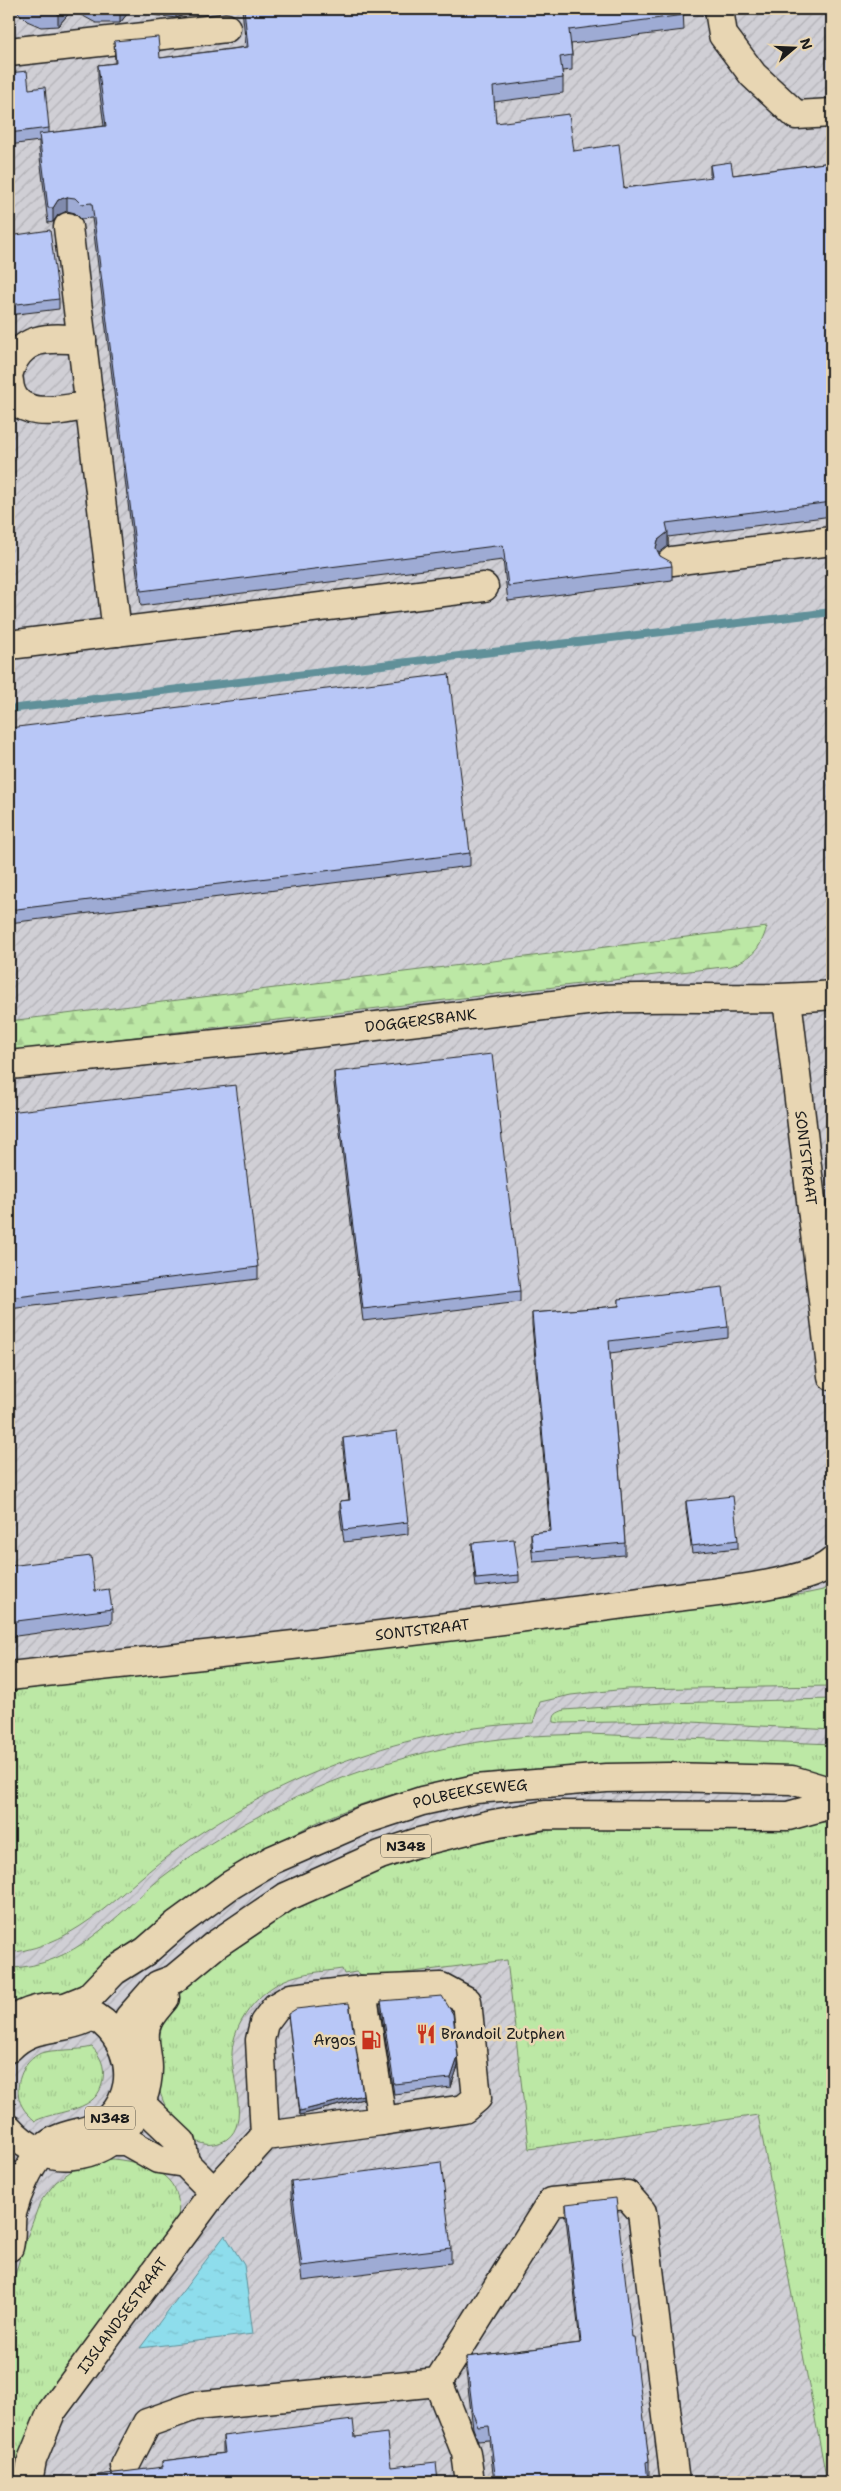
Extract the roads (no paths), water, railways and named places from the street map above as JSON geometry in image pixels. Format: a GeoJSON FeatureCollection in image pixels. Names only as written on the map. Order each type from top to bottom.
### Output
{"type":"FeatureCollection","features":[{"type":"Feature","properties":{"kind":"street"},"geometry":{"type":"LineString","coordinates":[[719,9],[723,35],[753,75],[796,115],[832,113]]}},
{"type":"Feature","properties":{"kind":"street"},"geometry":{"type":"LineString","coordinates":[[9,52],[226,28]]}},
{"type":"Feature","properties":{"kind":"street"},"geometry":{"type":"LineString","coordinates":[[68,227],[117,632]]}},
{"type":"Feature","properties":{"kind":"street"},"geometry":{"type":"LineString","coordinates":[[9,372],[12,363],[26,345],[50,338],[82,340]]}},
{"type":"Feature","properties":{"kind":"street"},"geometry":{"type":"LineString","coordinates":[[9,380],[14,397],[22,405],[32,410],[57,412],[90,404]]}},
{"type":"Feature","properties":{"kind":"street"},"geometry":{"type":"LineString","coordinates":[[672,561],[832,542]]}},
{"type":"Feature","properties":{"kind":"street"},"geometry":{"type":"LineString","coordinates":[[9,645],[484,587]]}},
{"type":"Feature","properties":{"kind":"street","name":"DOGGERSBANK"},"geometry":{"type":"LineString","coordinates":[[9,1065],[275,1038],[603,1000],[656,996],[787,999],[832,995]]}},
{"type":"Feature","properties":{"kind":"street","name":"SONTSTRAAT"},"geometry":{"type":"LineString","coordinates":[[787,999],[832,1376]]}},
{"type":"Feature","properties":{"kind":"street","name":"SONTSTRAAT"},"geometry":{"type":"LineString","coordinates":[[9,1676],[557,1614],[775,1583],[816,1573],[832,1562]]}},
{"type":"Feature","properties":{"kind":"street","name":"POLBEEKSEWEG"},"geometry":{"type":"LineString","coordinates":[[63,2008],[88,1998],[114,1971],[146,1951],[178,1924],[230,1886],[272,1860],[364,1820],[422,1801],[476,1789],[574,1779],[792,1780],[832,1792]]}},
{"type":"Feature","properties":{"kind":"street","name":"N348"},"geometry":{"type":"LineString","coordinates":[[10,2244],[12,2214],[30,2170],[41,2152],[58,2139],[88,2132],[107,2120],[121,2103],[134,2092],[147,2075],[126,2025],[133,2013],[158,1985],[174,1979],[215,1945],[286,1897],[346,1869],[420,1842],[488,1825],[545,1815],[788,1816],[832,1804]]}},
{"type":"Feature","properties":{"kind":"street","name":"POLBEEKSEWEG"},"geometry":{"type":"LineString","coordinates":[[92,2015],[127,1982],[146,1951]]}},
{"type":"Feature","properties":{"kind":"street"},"geometry":{"type":"LineString","coordinates":[[441,1987],[467,2001],[477,2098],[464,2109],[382,2121],[266,2136],[260,2040],[264,2023],[276,2007],[291,1998],[362,1990],[441,1987]]}},
{"type":"Feature","properties":{"kind":"street"},"geometry":{"type":"LineString","coordinates":[[362,1990],[382,2121]]}},
{"type":"Feature","properties":{"kind":"street","name":"N348"},"geometry":{"type":"LineString","coordinates":[[12,2019],[41,2009],[63,2008],[78,2010],[92,2015],[134,2046]]}},
{"type":"Feature","properties":{"kind":"street","name":"N348"},"geometry":{"type":"LineString","coordinates":[[9,2048],[31,2032],[74,2024],[92,2015]]}},
{"type":"Feature","properties":{"kind":"street"},"geometry":{"type":"LineString","coordinates":[[134,2092],[182,2143],[185,2163],[214,2192]]}},
{"type":"Feature","properties":{"kind":"street","name":"N348"},"geometry":{"type":"LineString","coordinates":[[9,2130],[22,2142],[41,2152],[68,2156],[91,2152],[112,2141],[129,2124],[134,2092]]}},
{"type":"Feature","properties":{"kind":"street","name":"IJSLANDSESTRAAT"},"geometry":{"type":"LineString","coordinates":[[28,2482],[32,2460],[52,2411],[204,2209],[214,2192],[266,2136]]}},
{"type":"Feature","properties":{"kind":"street"},"geometry":{"type":"LineString","coordinates":[[112,2141],[126,2141],[158,2159],[185,2163]]}},
{"type":"Feature","properties":{"kind":"street","name":"N348"},"geometry":{"type":"LineString","coordinates":[[10,2244],[27,2216],[42,2180],[51,2168],[68,2156]]}},
{"type":"Feature","properties":{"kind":"street"},"geometry":{"type":"LineString","coordinates":[[438,2382],[551,2202],[627,2195],[642,2212],[675,2482]]}},
{"type":"Feature","properties":{"kind":"street"},"geometry":{"type":"LineString","coordinates":[[126,2466],[147,2423],[195,2406],[438,2382]]}},
{"type":"Feature","properties":{"kind":"street"},"geometry":{"type":"LineString","coordinates":[[438,2382],[466,2453],[470,2482]]}},
{"type":"Feature","properties":{"kind":"water"},"geometry":{"type":"Polygon","coordinates":[[[225,2235],[244,2265],[253,2334],[140,2348],[225,2235]]]}},
{"type":"Feature","properties":{"kind":"waterway"},"geometry":{"type":"LineString","coordinates":[[9,709],[832,612]]}},
{"type":"Feature","properties":{"kind":"place","name":"Brandoil Zutphen"},"geometry":{"type":"Point","coordinates":[426,2034]}},
{"type":"Feature","properties":{"kind":"place","name":"Argos"},"geometry":{"type":"Point","coordinates":[371,2040]}}]}
